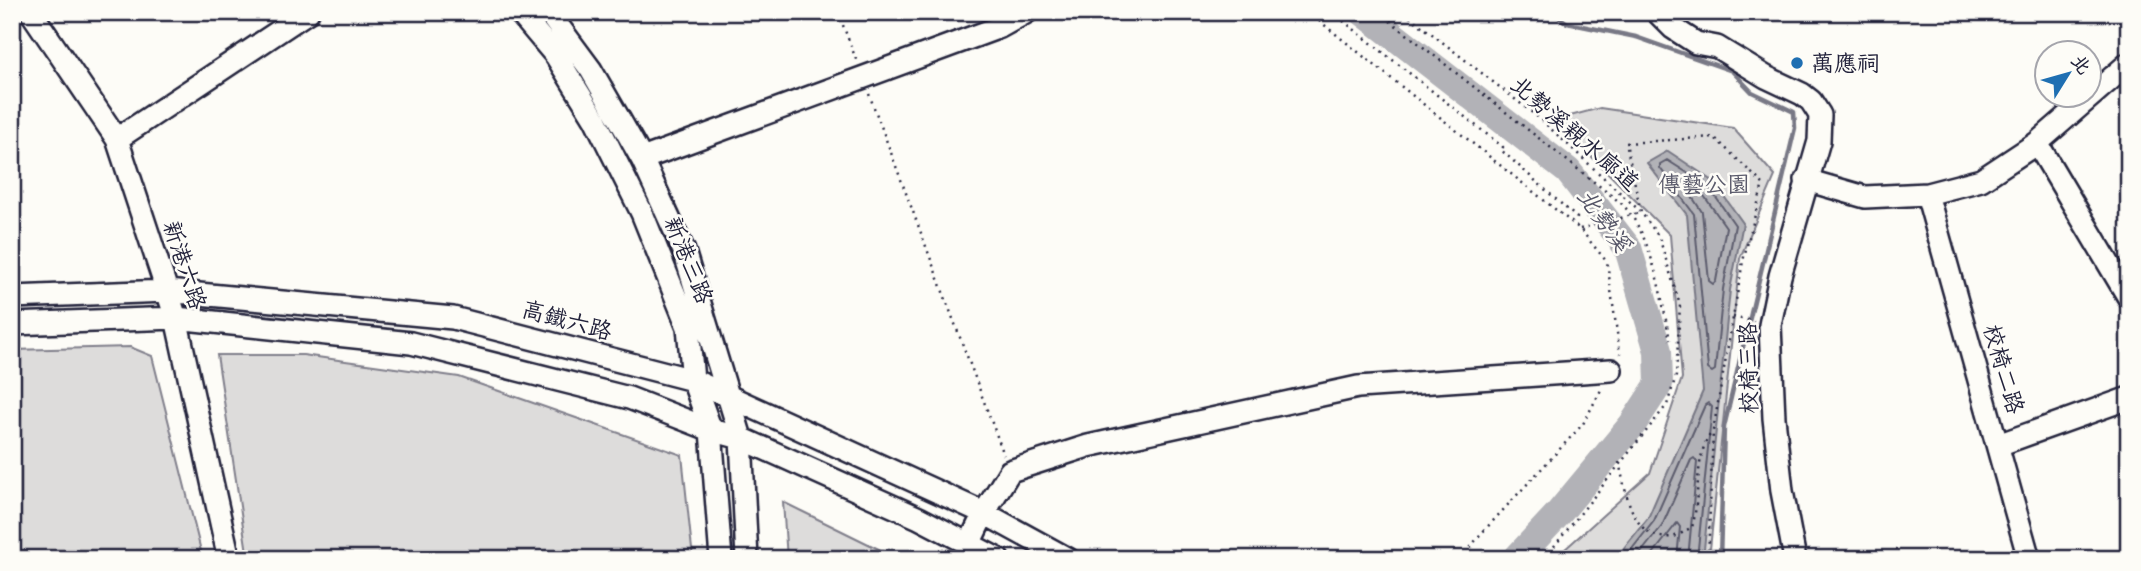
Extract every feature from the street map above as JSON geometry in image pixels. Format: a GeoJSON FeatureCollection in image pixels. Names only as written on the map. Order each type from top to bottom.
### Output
{"type":"FeatureCollection","features":[{"type":"Feature","properties":{"kind":"street","name":"新港六路"},"geometry":{"type":"LineString","coordinates":[[31,12],[117,139],[176,317],[229,559]]}},
{"type":"Feature","properties":{"kind":"street"},"geometry":{"type":"LineString","coordinates":[[117,139],[308,12]]}},
{"type":"Feature","properties":{"kind":"street","name":"新港三路"},"geometry":{"type":"LineString","coordinates":[[519,12],[556,56],[595,119],[642,213],[688,327],[693,380],[711,430],[721,559]]}},
{"type":"Feature","properties":{"kind":"street","name":"新港三路"},"geometry":{"type":"LineString","coordinates":[[548,12],[591,70],[642,159],[684,251],[741,438],[747,559]]}},
{"type":"Feature","properties":{"kind":"street"},"geometry":{"type":"LineString","coordinates":[[642,159],[1000,27],[1027,12]]}},
{"type":"Feature","properties":{"kind":"street","name":"校椅三路"},"geometry":{"type":"LineString","coordinates":[[1657,12],[1673,28],[1696,43],[1717,47],[1766,77],[1802,94],[1811,101],[1820,115],[1819,141],[1780,276],[1770,325],[1774,418],[1782,491],[1795,559]]}},
{"type":"Feature","properties":{"kind":"street"},"geometry":{"type":"LineString","coordinates":[[1806,180],[1865,197],[1927,194],[1981,180],[2037,143],[2129,63]]}},
{"type":"Feature","properties":{"kind":"street"},"geometry":{"type":"LineString","coordinates":[[2037,143],[2129,298]]}},
{"type":"Feature","properties":{"kind":"street","name":"校椅二路"},"geometry":{"type":"LineString","coordinates":[[1927,194],[2029,559]]}},
{"type":"Feature","properties":{"kind":"street","name":"高鐵六路"},"geometry":{"type":"LineString","coordinates":[[12,297],[167,291],[453,318],[693,380],[984,513],[1068,559]]}},
{"type":"Feature","properties":{"kind":"street"},"geometry":{"type":"LineString","coordinates":[[12,324],[176,317],[411,343],[629,398],[711,430],[741,438],[919,518],[998,559]]}},
{"type":"Feature","properties":{"kind":"street"},"geometry":{"type":"LineString","coordinates":[[969,544],[984,513],[1010,471],[1088,446],[1358,387],[1611,370]]}},
{"type":"Feature","properties":{"kind":"street"},"geometry":{"type":"LineString","coordinates":[[1998,445],[2129,398]]}},
{"type":"Feature","properties":{"kind":"path"},"geometry":{"type":"LineString","coordinates":[[838,12],[1010,471]]}},
{"type":"Feature","properties":{"kind":"path"},"geometry":{"type":"LineString","coordinates":[[1308,12],[1573,222],[1607,262],[1621,353],[1583,424],[1479,536],[1462,559]]}},
{"type":"Feature","properties":{"kind":"path"},"geometry":{"type":"LineString","coordinates":[[1332,12],[1503,147],[1502,150],[1577,218],[1573,222]]}},
{"type":"Feature","properties":{"kind":"path"},"geometry":{"type":"LineString","coordinates":[[1379,12],[1634,216],[1655,269],[1670,340]]}},
{"type":"Feature","properties":{"kind":"path","name":"北勢溪親水廊道"},"geometry":{"type":"LineString","coordinates":[[1404,12],[1539,118],[1641,212],[1659,237],[1680,305],[1676,376],[1667,405],[1544,559]]}},
{"type":"Feature","properties":{"kind":"path"},"geometry":{"type":"LineString","coordinates":[[1580,229],[1641,212],[1626,143],[1714,137],[1763,184],[1743,261],[1713,432],[1708,559]]}},
{"type":"Feature","properties":{"kind":"path"},"geometry":{"type":"LineString","coordinates":[[1619,462],[1630,509],[1638,523],[1653,535],[1673,537],[1692,527],[1699,473],[1708,436],[1713,432]]}},
{"type":"Feature","properties":{"kind":"green space","name":"傳藝公園"},"geometry":{"type":"Polygon","coordinates":[[[1600,108],[1733,128],[1775,176],[1740,258],[1709,559],[1554,559],[1650,473],[1682,378],[1670,235],[1555,120],[1600,108]]]}},
{"type":"Feature","properties":{"kind":"green space"},"geometry":{"type":"Polygon","coordinates":[[[130,347],[152,356],[203,559],[12,559],[12,350],[130,347]]]}},
{"type":"Feature","properties":{"kind":"green space"},"geometry":{"type":"Polygon","coordinates":[[[217,355],[303,355],[459,377],[682,455],[693,559],[248,559],[217,355]]]}},
{"type":"Feature","properties":{"kind":"green space"},"geometry":{"type":"Polygon","coordinates":[[[783,502],[899,559],[787,559],[783,502]]]}},
{"type":"Feature","properties":{"kind":"water"},"geometry":{"type":"Polygon","coordinates":[[[1668,151],[1713,181],[1743,223],[1730,290],[1703,559],[1615,559],[1648,518],[1703,391],[1687,215],[1647,163],[1668,151]]]}},
{"type":"Feature","properties":{"kind":"waterway","name":"北勢溪"},"geometry":{"type":"LineString","coordinates":[[1363,12],[1568,171],[1628,248],[1658,351],[1659,384],[1632,425],[1559,513],[1516,559]]}},
{"type":"Feature","properties":{"kind":"waterway"},"geometry":{"type":"LineString","coordinates":[[1553,12],[1567,23],[1636,37],[1732,71],[1752,92],[1794,112],[1795,128],[1724,427],[1720,559]]}},
{"type":"Feature","properties":{"kind":"place","name":"萬應祠"},"geometry":{"type":"Point","coordinates":[1797,63]}}]}
